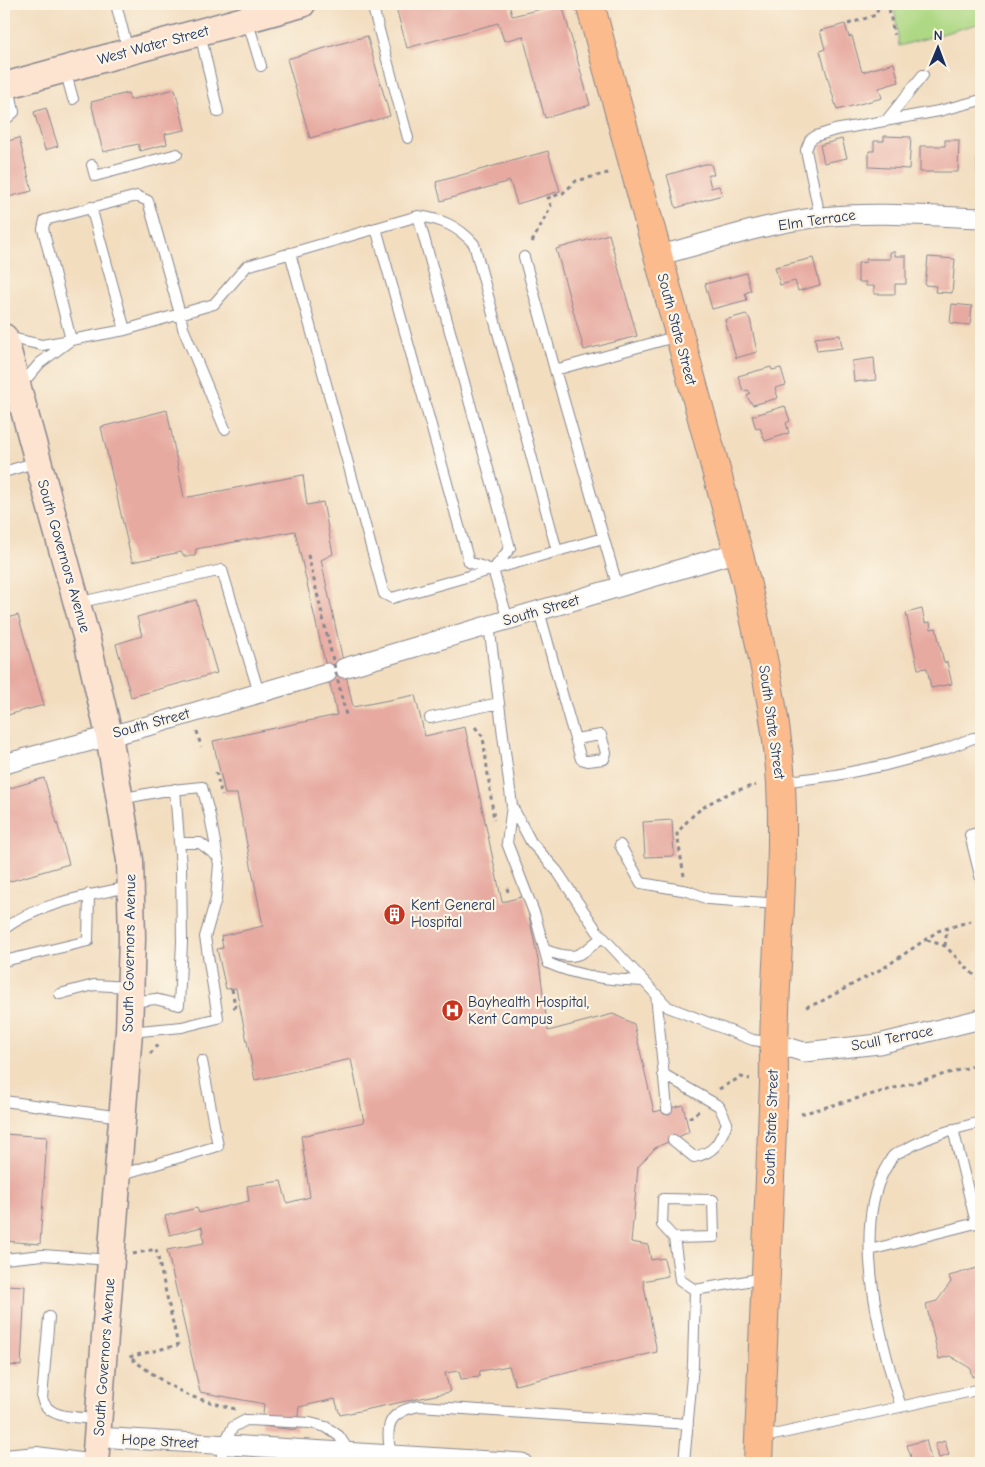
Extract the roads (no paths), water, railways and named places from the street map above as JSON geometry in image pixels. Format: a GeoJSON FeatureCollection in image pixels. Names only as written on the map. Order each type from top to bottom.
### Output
{"type":"FeatureCollection","features":[{"type":"Feature","properties":{"kind":"main road","name":"West Water Street"},"geometry":{"type":"LineString","coordinates":[[6,86],[302,4]]}},
{"type":"Feature","properties":{"kind":"main road","name":"South State Street"},"geometry":{"type":"LineString","coordinates":[[590,4],[738,552],[766,667],[769,783],[782,822],[773,1043],[774,1083],[758,1451]]}},
{"type":"Feature","properties":{"kind":"main road","name":"South Governors Avenue"},"geometry":{"type":"LineString","coordinates":[[4,337],[77,603],[109,734],[130,860],[132,938],[129,1032],[118,1175],[121,1257],[97,1445]]}},
{"type":"Feature","properties":{"kind":"street","name":"Elm Terrace"},"geometry":{"type":"LineString","coordinates":[[657,256],[783,223],[820,217],[872,213],[981,218]]}},
{"type":"Feature","properties":{"kind":"street","name":"South Street"},"geometry":{"type":"LineString","coordinates":[[4,764],[109,734],[155,724],[738,552]]}},
{"type":"Feature","properties":{"kind":"street","name":"Scull Terrace"},"geometry":{"type":"LineString","coordinates":[[773,1043],[804,1052],[879,1044],[981,1019]]}},
{"type":"Feature","properties":{"kind":"street","name":"Hope Street"},"geometry":{"type":"LineString","coordinates":[[97,1445],[222,1454],[350,1453],[390,1459],[520,1463]]}},
{"type":"Feature","properties":{"kind":"lane"},"geometry":{"type":"LineString","coordinates":[[116,4],[128,52]]}},
{"type":"Feature","properties":{"kind":"lane"},"geometry":{"type":"LineString","coordinates":[[372,4],[408,138]]}},
{"type":"Feature","properties":{"kind":"lane"},"geometry":{"type":"LineString","coordinates":[[247,19],[260,66]]}},
{"type":"Feature","properties":{"kind":"lane"},"geometry":{"type":"LineString","coordinates":[[200,32],[218,112]]}},
{"type":"Feature","properties":{"kind":"lane"},"geometry":{"type":"LineString","coordinates":[[65,69],[73,99]]}},
{"type":"Feature","properties":{"kind":"lane"},"geometry":{"type":"LineString","coordinates":[[886,121],[923,76]]}},
{"type":"Feature","properties":{"kind":"lane"},"geometry":{"type":"LineString","coordinates":[[4,122],[14,112],[6,86]]}},
{"type":"Feature","properties":{"kind":"lane"},"geometry":{"type":"LineString","coordinates":[[820,217],[806,150],[810,140],[835,130],[939,111],[981,100]]}},
{"type":"Feature","properties":{"kind":"lane"},"geometry":{"type":"LineString","coordinates":[[92,165],[95,176],[177,154]]}},
{"type":"Feature","properties":{"kind":"lane"},"geometry":{"type":"LineString","coordinates":[[72,340],[43,230],[45,220],[136,196],[148,201],[183,328],[225,429]]}},
{"type":"Feature","properties":{"kind":"lane"},"geometry":{"type":"LineString","coordinates":[[91,207],[125,330]]}},
{"type":"Feature","properties":{"kind":"lane"},"geometry":{"type":"LineString","coordinates":[[4,337],[42,345],[125,330],[214,304],[247,266],[418,216],[437,218],[461,230],[474,244],[557,551]]}},
{"type":"Feature","properties":{"kind":"lane"},"geometry":{"type":"LineString","coordinates":[[418,216],[510,548],[494,570]]}},
{"type":"Feature","properties":{"kind":"lane"},"geometry":{"type":"LineString","coordinates":[[376,228],[468,562],[494,570]]}},
{"type":"Feature","properties":{"kind":"lane"},"geometry":{"type":"LineString","coordinates":[[290,253],[384,594],[392,598],[603,538]]}},
{"type":"Feature","properties":{"kind":"lane"},"geometry":{"type":"LineString","coordinates":[[524,257],[618,588]]}},
{"type":"Feature","properties":{"kind":"lane"},"geometry":{"type":"LineString","coordinates":[[555,370],[679,336]]}},
{"type":"Feature","properties":{"kind":"lane"},"geometry":{"type":"LineString","coordinates":[[18,389],[40,363],[72,340]]}},
{"type":"Feature","properties":{"kind":"lane"},"geometry":{"type":"LineString","coordinates":[[4,472],[38,462]]}},
{"type":"Feature","properties":{"kind":"lane"},"geometry":{"type":"LineString","coordinates":[[77,603],[222,570],[259,693]]}},
{"type":"Feature","properties":{"kind":"lane"},"geometry":{"type":"LineString","coordinates":[[494,570],[508,620]]}},
{"type":"Feature","properties":{"kind":"lane"},"geometry":{"type":"LineString","coordinates":[[539,611],[575,739]]}},
{"type":"Feature","properties":{"kind":"lane"},"geometry":{"type":"LineString","coordinates":[[489,625],[512,806],[507,843],[534,915],[548,963],[566,971],[608,980],[644,982]]}},
{"type":"Feature","properties":{"kind":"lane"},"geometry":{"type":"LineString","coordinates":[[430,718],[499,703]]}},
{"type":"Feature","properties":{"kind":"lane"},"geometry":{"type":"LineString","coordinates":[[769,783],[836,776],[943,750],[973,738],[981,739]]}},
{"type":"Feature","properties":{"kind":"lane"},"geometry":{"type":"LineString","coordinates":[[120,799],[175,789],[202,787],[210,816],[219,864],[216,899],[205,937],[218,1018],[182,1027],[129,1032]]}},
{"type":"Feature","properties":{"kind":"lane"},"geometry":{"type":"LineString","coordinates":[[60,994],[94,985],[179,1005],[182,942],[179,843],[175,789]]}},
{"type":"Feature","properties":{"kind":"lane"},"geometry":{"type":"LineString","coordinates":[[512,806],[531,842],[557,871],[602,937],[668,1007],[753,1040],[773,1043]]}},
{"type":"Feature","properties":{"kind":"lane"},"geometry":{"type":"LineString","coordinates":[[981,832],[970,835],[981,879]]}},
{"type":"Feature","properties":{"kind":"lane"},"geometry":{"type":"LineString","coordinates":[[179,843],[200,843],[217,856]]}},
{"type":"Feature","properties":{"kind":"lane"},"geometry":{"type":"LineString","coordinates":[[620,845],[641,883],[688,891],[708,899],[779,904]]}},
{"type":"Feature","properties":{"kind":"lane"},"geometry":{"type":"LineString","coordinates":[[4,929],[18,918],[89,894],[130,886]]}},
{"type":"Feature","properties":{"kind":"lane"},"geometry":{"type":"LineString","coordinates":[[4,961],[88,941],[89,894]]}},
{"type":"Feature","properties":{"kind":"lane"},"geometry":{"type":"LineString","coordinates":[[544,950],[565,958],[583,954],[602,937]]}},
{"type":"Feature","properties":{"kind":"lane"},"geometry":{"type":"LineString","coordinates":[[656,994],[667,1109]]}},
{"type":"Feature","properties":{"kind":"lane"},"geometry":{"type":"LineString","coordinates":[[118,1175],[218,1146],[202,1061]]}},
{"type":"Feature","properties":{"kind":"lane"},"geometry":{"type":"LineString","coordinates":[[663,1074],[719,1106],[726,1123],[719,1143],[708,1154],[694,1157],[673,1140]]}},
{"type":"Feature","properties":{"kind":"lane"},"geometry":{"type":"LineString","coordinates":[[4,1101],[122,1117]]}},
{"type":"Feature","properties":{"kind":"lane"},"geometry":{"type":"LineString","coordinates":[[901,1407],[878,1323],[870,1250],[872,1215],[878,1183],[893,1156],[941,1132],[981,1122]]}},
{"type":"Feature","properties":{"kind":"lane"},"geometry":{"type":"LineString","coordinates":[[870,1250],[976,1223],[953,1129]]}},
{"type":"Feature","properties":{"kind":"lane"},"geometry":{"type":"LineString","coordinates":[[674,1238],[714,1237],[713,1200],[664,1199],[662,1225],[666,1232],[674,1238],[680,1280],[695,1290],[765,1278]]}},
{"type":"Feature","properties":{"kind":"lane"},"geometry":{"type":"LineString","coordinates":[[4,1259],[43,1256],[121,1257]]}},
{"type":"Feature","properties":{"kind":"lane"},"geometry":{"type":"LineString","coordinates":[[684,1463],[693,1365],[695,1290]]}},
{"type":"Feature","properties":{"kind":"lane"},"geometry":{"type":"LineString","coordinates":[[49,1317],[42,1398],[44,1406],[51,1412],[67,1416],[97,1445]]}},
{"type":"Feature","properties":{"kind":"lane"},"geometry":{"type":"LineString","coordinates":[[758,1451],[901,1407],[981,1389]]}},
{"type":"Feature","properties":{"kind":"lane"},"geometry":{"type":"LineString","coordinates":[[390,1459],[388,1426],[393,1416],[419,1406],[688,1424]]}},
{"type":"Feature","properties":{"kind":"lane"},"geometry":{"type":"LineString","coordinates":[[222,1454],[233,1428],[246,1420],[310,1423],[326,1428],[339,1436],[350,1453]]}},
{"type":"Feature","properties":{"kind":"lane"},"geometry":{"type":"LineString","coordinates":[[4,1455],[97,1445]]}},
{"type":"Feature","properties":{"kind":"place","name":"Kent General Hospital"},"geometry":{"type":"Point","coordinates":[395,914]}},
{"type":"Feature","properties":{"kind":"place","name":"Bayhealth Hospital, Kent Campus"},"geometry":{"type":"Point","coordinates":[452,1011]}}]}
